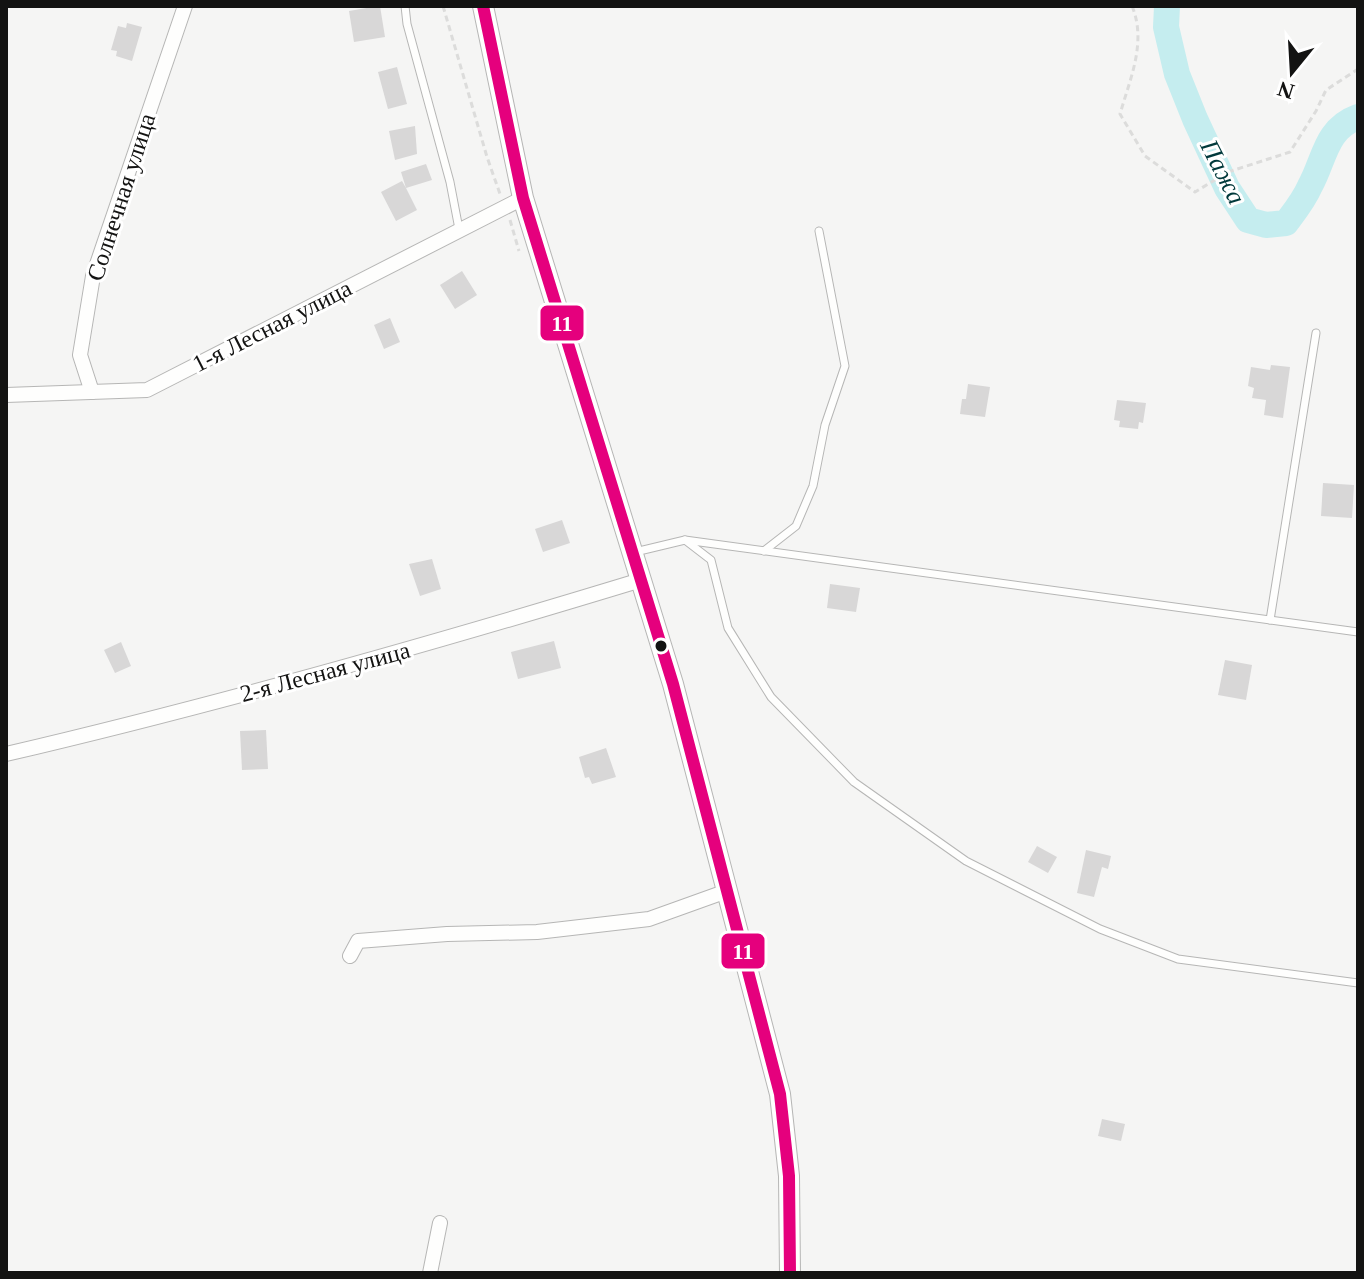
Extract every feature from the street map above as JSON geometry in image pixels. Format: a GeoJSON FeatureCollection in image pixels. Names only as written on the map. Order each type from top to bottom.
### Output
{"type":"FeatureCollection","features":[{"type":"Feature","properties":{"kind":"main road"},"geometry":{"type":"LineString","coordinates":[[483,6],[514,202],[633,553],[673,684],[780,1094],[789,1176],[790,1273]]}},
{"type":"Feature","properties":{"kind":"street","name":"Солнечная улица"},"geometry":{"type":"LineString","coordinates":[[92,392],[80,355],[93,276],[185,6]]}},
{"type":"Feature","properties":{"kind":"street","name":"1-я Лесная улица"},"geometry":{"type":"LineString","coordinates":[[6,395],[147,390],[514,202]]}},
{"type":"Feature","properties":{"kind":"street","name":"2-я Лесная улица"},"geometry":{"type":"LineString","coordinates":[[6,754],[121,727],[418,647],[641,580]]}},
{"type":"Feature","properties":{"kind":"street"},"geometry":{"type":"LineString","coordinates":[[350,956],[358,941],[447,934],[537,932],[649,919],[727,891]]}},
{"type":"Feature","properties":{"kind":"street"},"geometry":{"type":"LineString","coordinates":[[430,1273],[440,1223]]}},
{"type":"Feature","properties":{"kind":"lane"},"geometry":{"type":"LineString","coordinates":[[405,6],[460,230]]}},
{"type":"Feature","properties":{"kind":"lane"},"geometry":{"type":"LineString","coordinates":[[764,551],[796,526],[813,486],[825,425],[845,366],[819,231]]}},
{"type":"Feature","properties":{"kind":"lane"},"geometry":{"type":"LineString","coordinates":[[1270,620],[1316,333]]}},
{"type":"Feature","properties":{"kind":"lane"},"geometry":{"type":"LineString","coordinates":[[633,553],[685,540],[1358,632]]}},
{"type":"Feature","properties":{"kind":"lane"},"geometry":{"type":"LineString","coordinates":[[685,540],[711,560],[728,628],[771,697],[854,782],[966,861],[1100,929],[1178,959],[1358,983]]}},
{"type":"Feature","properties":{"kind":"path"},"geometry":{"type":"LineString","coordinates":[[443,6],[487,157],[514,202],[520,252]]}},
{"type":"Feature","properties":{"kind":"path"},"geometry":{"type":"LineString","coordinates":[[1132,6],[1139,47],[1120,114],[1145,156],[1195,192],[1228,172],[1290,152],[1326,90],[1358,69]]}},
{"type":"Feature","properties":{"kind":"building"},"geometry":{"type":"Polygon","coordinates":[[[380,6],[385,37],[354,42],[349,11],[380,6]]]}},
{"type":"Feature","properties":{"kind":"building"},"geometry":{"type":"Polygon","coordinates":[[[127,23],[142,27],[132,61],[116,56],[117,51],[111,50],[118,26],[126,28],[127,23]]]}},
{"type":"Feature","properties":{"kind":"building"},"geometry":{"type":"Polygon","coordinates":[[[397,67],[407,104],[388,109],[378,72],[397,67]]]}},
{"type":"Feature","properties":{"kind":"building"},"geometry":{"type":"Polygon","coordinates":[[[415,126],[417,154],[395,160],[389,131],[415,126]]]}},
{"type":"Feature","properties":{"kind":"building"},"geometry":{"type":"Polygon","coordinates":[[[426,164],[432,180],[406,188],[401,172],[426,164]]]}},
{"type":"Feature","properties":{"kind":"building"},"geometry":{"type":"Polygon","coordinates":[[[402,181],[417,210],[396,221],[381,192],[402,181]]]}},
{"type":"Feature","properties":{"kind":"building"},"geometry":{"type":"Polygon","coordinates":[[[462,271],[477,295],[455,309],[440,285],[462,271]]]}},
{"type":"Feature","properties":{"kind":"building"},"geometry":{"type":"Polygon","coordinates":[[[390,318],[400,342],[384,349],[374,325],[390,318]]]}},
{"type":"Feature","properties":{"kind":"building"},"geometry":{"type":"Polygon","coordinates":[[[1271,365],[1290,367],[1283,418],[1264,415],[1266,400],[1252,398],[1254,388],[1248,386],[1251,367],[1270,370],[1271,365]]]}},
{"type":"Feature","properties":{"kind":"building"},"geometry":{"type":"Polygon","coordinates":[[[968,384],[990,387],[985,417],[960,414],[968,384]]]}},
{"type":"Feature","properties":{"kind":"building"},"geometry":{"type":"Polygon","coordinates":[[[1117,400],[1146,403],[1143,423],[1139,422],[1138,429],[1119,427],[1120,421],[1114,420],[1117,400]]]}},
{"type":"Feature","properties":{"kind":"building"},"geometry":{"type":"Polygon","coordinates":[[[1323,483],[1354,485],[1352,518],[1321,516],[1323,483]]]}},
{"type":"Feature","properties":{"kind":"building"},"geometry":{"type":"Polygon","coordinates":[[[562,520],[570,543],[543,552],[535,529],[562,520]]]}},
{"type":"Feature","properties":{"kind":"building"},"geometry":{"type":"Polygon","coordinates":[[[432,559],[441,589],[420,596],[409,564],[432,559]]]}},
{"type":"Feature","properties":{"kind":"building"},"geometry":{"type":"Polygon","coordinates":[[[830,584],[860,588],[856,612],[827,608],[830,584]]]}},
{"type":"Feature","properties":{"kind":"building"},"geometry":{"type":"Polygon","coordinates":[[[554,641],[561,668],[518,679],[511,652],[554,641]]]}},
{"type":"Feature","properties":{"kind":"building"},"geometry":{"type":"Polygon","coordinates":[[[121,642],[131,666],[115,673],[104,650],[121,642]]]}},
{"type":"Feature","properties":{"kind":"building"},"geometry":{"type":"Polygon","coordinates":[[[1225,660],[1252,665],[1246,700],[1218,695],[1225,660]]]}},
{"type":"Feature","properties":{"kind":"building"},"geometry":{"type":"Polygon","coordinates":[[[266,730],[268,769],[242,770],[240,731],[266,730]]]}},
{"type":"Feature","properties":{"kind":"building"},"geometry":{"type":"Polygon","coordinates":[[[606,748],[616,777],[592,784],[589,777],[585,778],[579,757],[606,748]]]}},
{"type":"Feature","properties":{"kind":"building"},"geometry":{"type":"Polygon","coordinates":[[[1037,846],[1057,857],[1048,873],[1028,862],[1037,846]]]}},
{"type":"Feature","properties":{"kind":"building"},"geometry":{"type":"Polygon","coordinates":[[[1086,850],[1111,856],[1108,869],[1102,867],[1094,897],[1077,893],[1086,850]]]}},
{"type":"Feature","properties":{"kind":"building"},"geometry":{"type":"Polygon","coordinates":[[[1102,1119],[1125,1124],[1121,1141],[1098,1136],[1102,1119]]]}},
{"type":"Feature","properties":{"kind":"waterway","name":"Пажа"},"geometry":{"type":"LineString","coordinates":[[1167,6],[1166,27],[1177,74],[1227,188],[1248,220],[1266,225],[1286,223],[1308,191],[1332,137],[1347,122],[1358,117]]}},
{"type":"Feature","properties":{"kind":"transit line","name":"11"},"geometry":{"type":"LineString","coordinates":[[483,6],[523,198],[673,684],[780,1094],[789,1176],[790,1273]]}}]}
